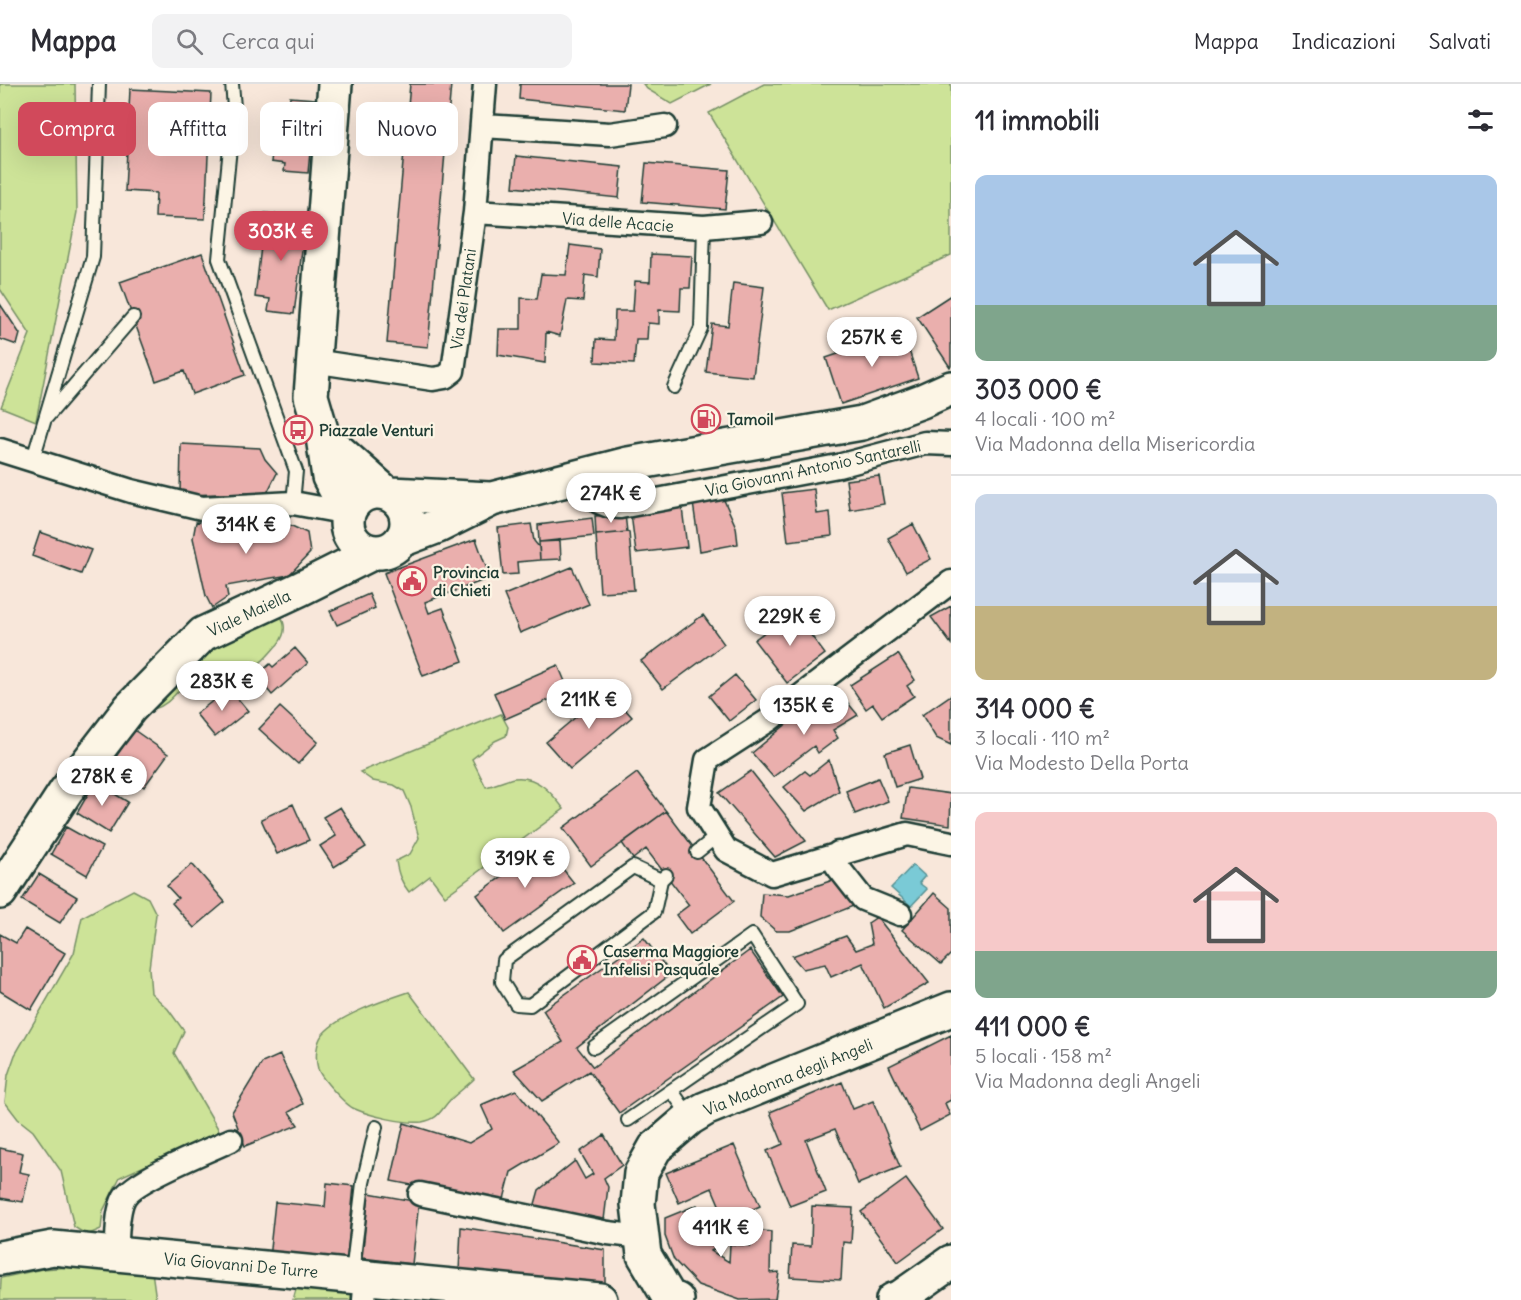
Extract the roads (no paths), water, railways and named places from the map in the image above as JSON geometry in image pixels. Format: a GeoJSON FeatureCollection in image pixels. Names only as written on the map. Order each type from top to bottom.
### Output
{"type":"FeatureCollection","features":[{"type":"Feature","properties":{"kind":"main road"},"geometry":{"type":"LineString","coordinates":[[323,437],[399,500],[406,513],[407,525],[387,546],[359,546],[352,539],[347,518],[329,477],[323,437],[311,396],[335,84]]}},
{"type":"Feature","properties":{"kind":"main road"},"geometry":{"type":"LineString","coordinates":[[300,590],[360,496],[376,491],[492,499],[628,464],[862,423],[951,388]]}},
{"type":"Feature","properties":{"kind":"main road","name":"Viale Maiella"},"geometry":{"type":"LineString","coordinates":[[0,892],[66,791],[130,708],[203,634],[300,590],[387,546],[438,526],[492,499]]}},
{"type":"Feature","properties":{"kind":"main road","name":"Via Madonna degli Angeli"},"geometry":{"type":"LineString","coordinates":[[669,1299],[644,1255],[638,1204],[641,1173],[655,1148],[690,1118],[705,1109],[951,1009]]}},
{"type":"Feature","properties":{"kind":"main road","name":"Via Giovanni De Turre"},"geometry":{"type":"LineString","coordinates":[[0,1258],[53,1248],[360,1284],[600,1300]]}},
{"type":"Feature","properties":{"kind":"main road"},"geometry":{"type":"LineString","coordinates":[[893,1300],[901,1298],[951,1262]]}},
{"type":"Feature","properties":{"kind":"street","name":"Via dei Platani"},"geometry":{"type":"LineString","coordinates":[[313,362],[434,379],[445,377],[453,371],[475,212],[485,84]]}},
{"type":"Feature","properties":{"kind":"street"},"geometry":{"type":"LineString","coordinates":[[483,126],[610,134],[665,126]]}},
{"type":"Feature","properties":{"kind":"street","name":"Via delle Acacie"},"geometry":{"type":"LineString","coordinates":[[475,212],[704,227],[761,222]]}},
{"type":"Feature","properties":{"kind":"street","name":"Via Giovanni Antonio Santarelli"},"geometry":{"type":"LineString","coordinates":[[590,474],[599,502],[620,507],[838,466],[925,443],[951,444]]}},
{"type":"Feature","properties":{"kind":"street"},"geometry":{"type":"LineString","coordinates":[[0,450],[131,491],[201,508],[293,503],[347,518]]}},
{"type":"Feature","properties":{"kind":"street"},"geometry":{"type":"LineString","coordinates":[[951,583],[769,720],[707,760],[699,807],[726,850],[772,874],[907,834],[951,843]]}},
{"type":"Feature","properties":{"kind":"street"},"geometry":{"type":"LineString","coordinates":[[838,853],[837,866],[863,899],[900,914]]}},
{"type":"Feature","properties":{"kind":"street"},"geometry":{"type":"LineString","coordinates":[[116,1254],[124,1197],[140,1182],[231,1140]]}},
{"type":"Feature","properties":{"kind":"street"},"geometry":{"type":"LineString","coordinates":[[420,1194],[608,1233],[642,1237]]}},
{"type":"Feature","properties":{"kind":"lane"},"geometry":{"type":"LineString","coordinates":[[33,459],[93,257],[99,84]]}},
{"type":"Feature","properties":{"kind":"lane"},"geometry":{"type":"LineString","coordinates":[[232,84],[234,107],[219,259],[296,471],[293,503]]}},
{"type":"Feature","properties":{"kind":"lane"},"geometry":{"type":"LineString","coordinates":[[674,387],[701,328],[704,227]]}},
{"type":"Feature","properties":{"kind":"lane"},"geometry":{"type":"LineString","coordinates":[[44,420],[133,317]]}},
{"type":"Feature","properties":{"kind":"lane"},"geometry":{"type":"LineString","coordinates":[[697,852],[717,836]]}},
{"type":"Feature","properties":{"kind":"lane"},"geometry":{"type":"LineString","coordinates":[[633,867],[664,878],[654,912],[530,1005],[516,1004],[501,982],[504,960],[633,867]]}},
{"type":"Feature","properties":{"kind":"lane"},"geometry":{"type":"LineString","coordinates":[[594,1047],[752,935],[797,1004],[628,1120]]}},
{"type":"Feature","properties":{"kind":"lane"},"geometry":{"type":"LineString","coordinates":[[672,1091],[690,1118]]}},
{"type":"Feature","properties":{"kind":"lane"},"geometry":{"type":"LineString","coordinates":[[360,1284],[363,1183],[376,1127]]}},
{"type":"Feature","properties":{"kind":"water"},"geometry":{"type":"Polygon","coordinates":[[[913,865],[925,876],[919,883],[927,889],[911,906],[891,888],[913,865]]]}},
{"type":"Feature","properties":{"kind":"place","name":"Tamoil"},"geometry":{"type":"Point","coordinates":[706,419]}},
{"type":"Feature","properties":{"kind":"place","name":"Piazzale Venturi"},"geometry":{"type":"Point","coordinates":[298,430]}},
{"type":"Feature","properties":{"kind":"place","name":"Provincia di Chieti"},"geometry":{"type":"Point","coordinates":[412,581]}},
{"type":"Feature","properties":{"kind":"place","name":"Caserma Maggiore Infelisi Pasquale"},"geometry":{"type":"Point","coordinates":[582,960]}}]}
